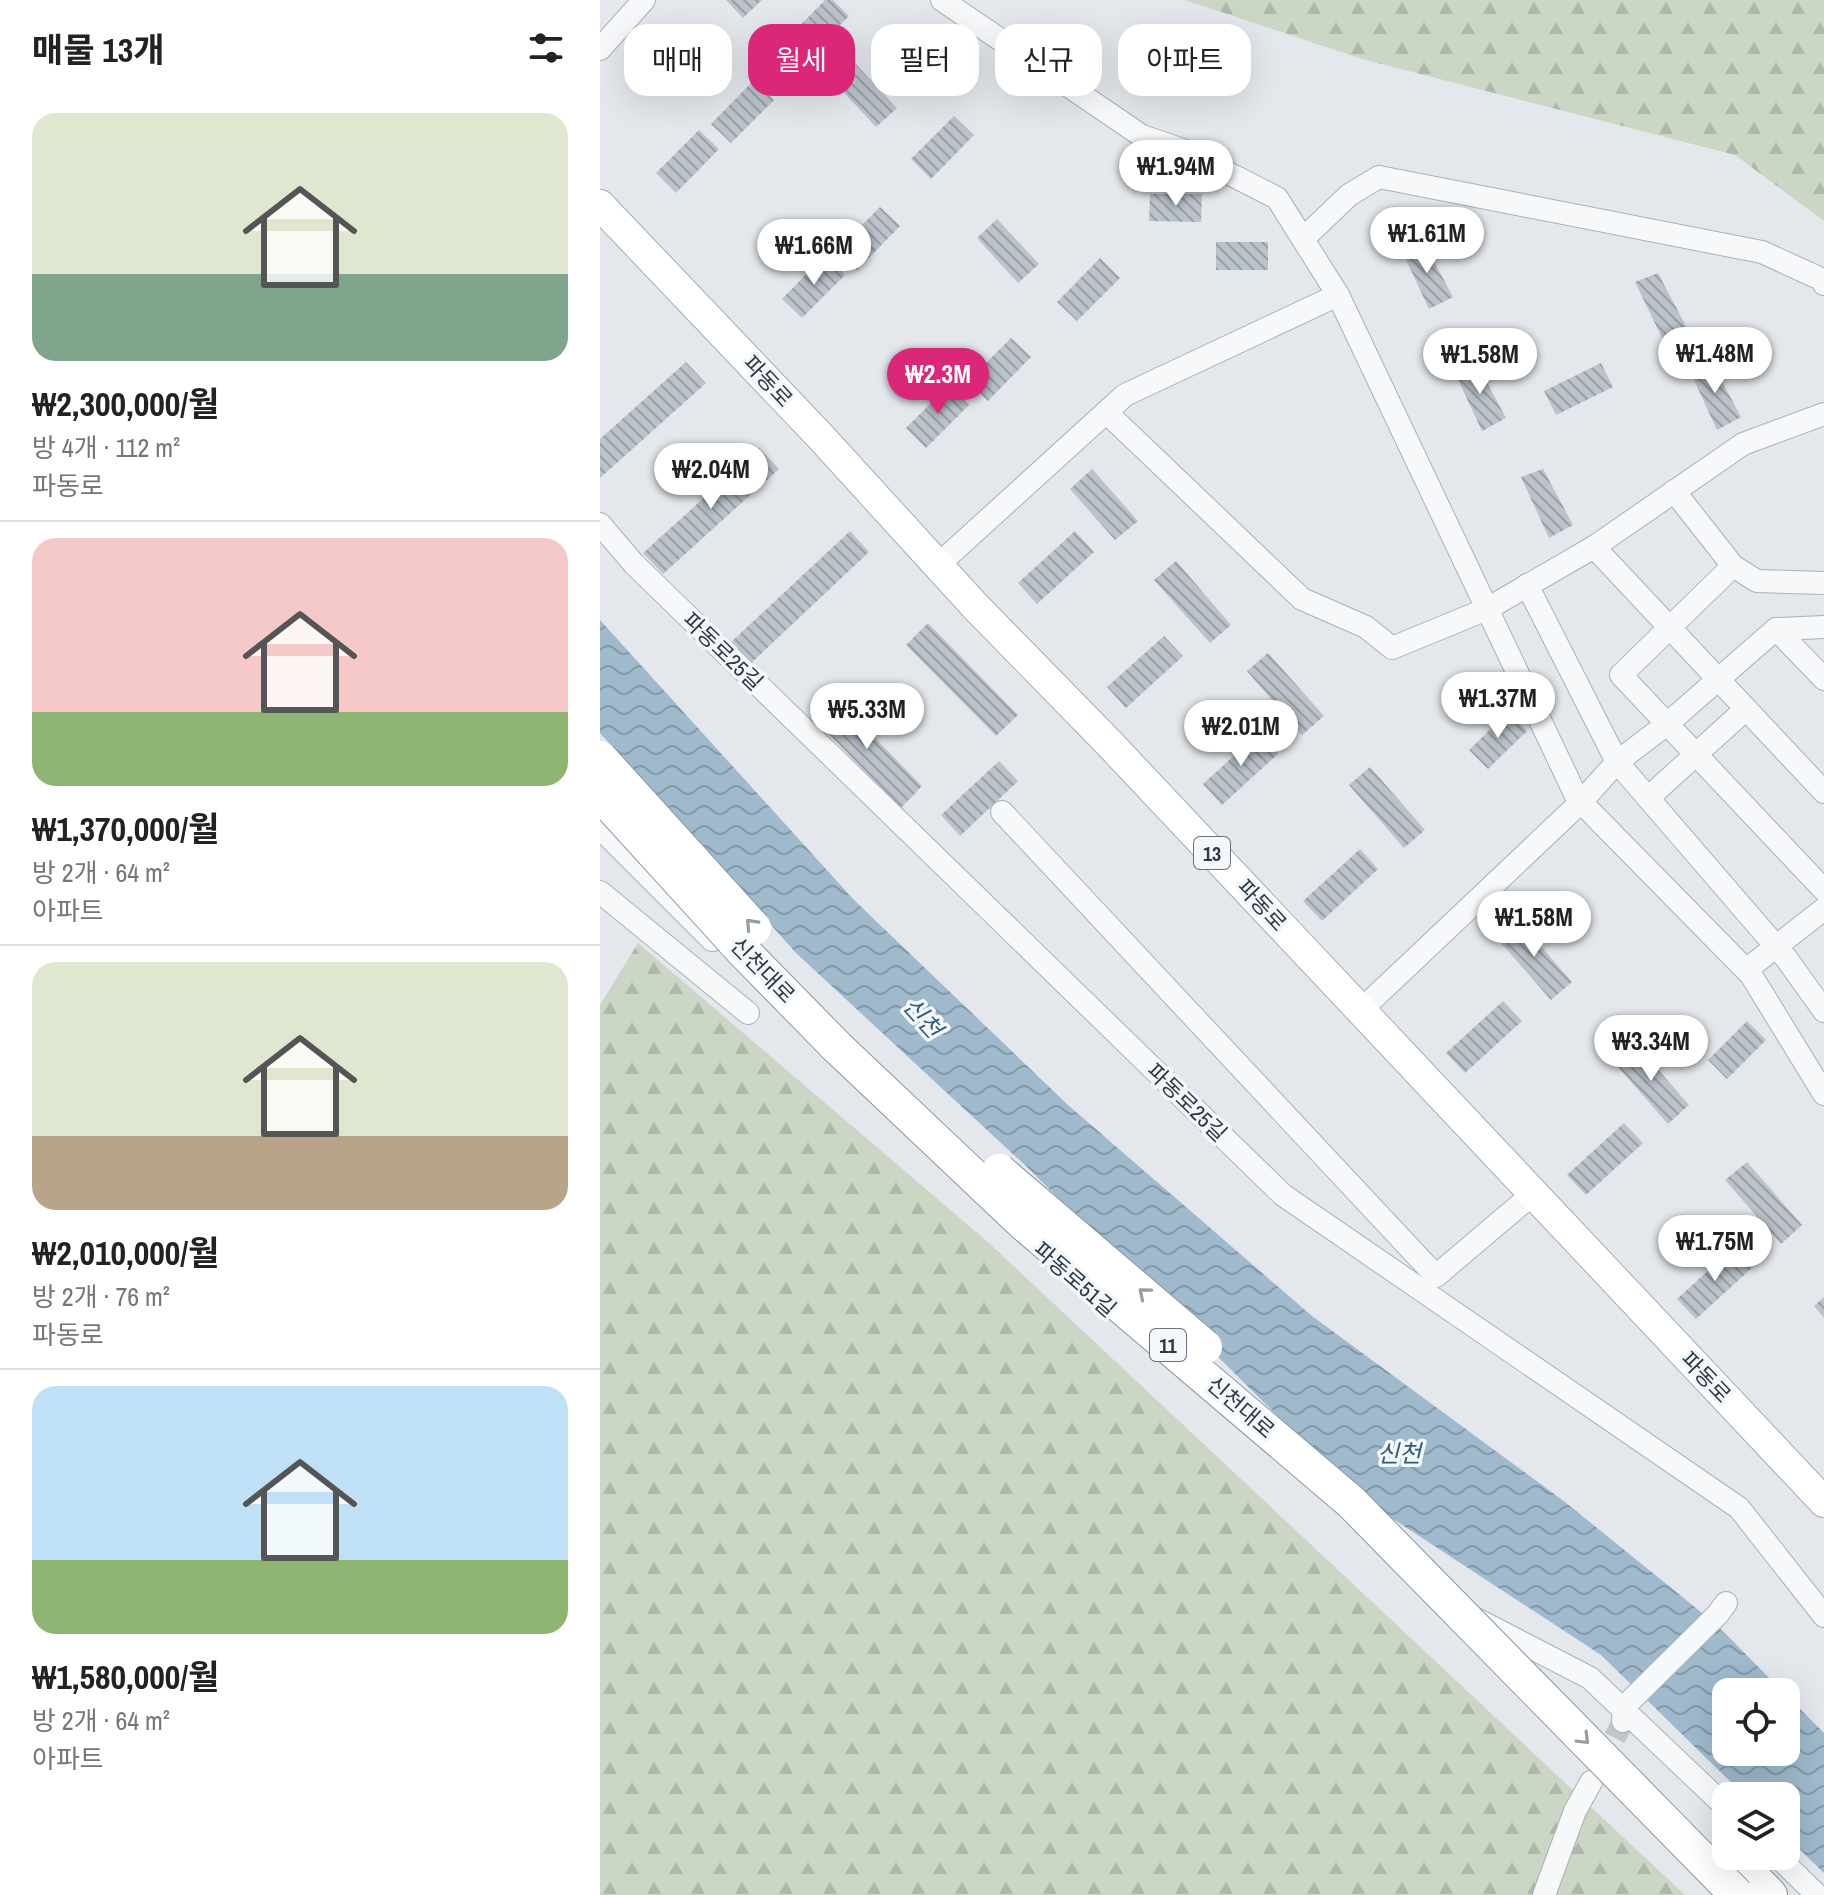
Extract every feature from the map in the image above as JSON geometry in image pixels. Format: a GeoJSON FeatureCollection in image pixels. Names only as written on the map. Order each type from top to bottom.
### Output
{"type":"FeatureCollection","features":[{"type":"Feature","properties":{"kind":"highway","name":"신천대로"},"geometry":{"type":"LineString","coordinates":[[600,758],[755,929],[863,1042],[989,1164],[1168,1313],[1379,1503],[1712,1836]]}},
{"type":"Feature","properties":{"kind":"highway","name":"신천대로"},"geometry":{"type":"LineString","coordinates":[[600,794],[742,950],[837,1047],[1023,1223],[1351,1502],[1737,1895]]}},
{"type":"Feature","properties":{"kind":"highway"},"geometry":{"type":"LineString","coordinates":[[1746,1870],[1770,1895]]}},
{"type":"Feature","properties":{"kind":"main road","name":"파동로"},"geometry":{"type":"LineString","coordinates":[[600,205],[1824,1502]]}},
{"type":"Feature","properties":{"kind":"street"},"geometry":{"type":"LineString","coordinates":[[600,49],[644,0]]}},
{"type":"Feature","properties":{"kind":"street"},"geometry":{"type":"LineString","coordinates":[[942,0],[1142,136],[1183,150],[1277,198],[1338,295],[1581,802],[1746,970],[1824,1094]]}},
{"type":"Feature","properties":{"kind":"street"},"geometry":{"type":"LineString","coordinates":[[1303,239],[1349,195],[1379,177],[1762,252],[1821,279],[1824,284]]}},
{"type":"Feature","properties":{"kind":"street"},"geometry":{"type":"LineString","coordinates":[[938,565],[1125,395],[1338,295]]}},
{"type":"Feature","properties":{"kind":"street"},"geometry":{"type":"LineString","coordinates":[[1106,412],[1302,599],[1366,627],[1392,648],[1487,609],[1594,547],[1743,444],[1824,414]]}},
{"type":"Feature","properties":{"kind":"street"},"geometry":{"type":"LineString","coordinates":[[1674,491],[1733,566],[1757,581],[1824,583]]}},
{"type":"Feature","properties":{"kind":"street","name":"파동로25길"},"geometry":{"type":"LineString","coordinates":[[600,524],[634,564],[1283,1195],[1428,1283],[1739,1508],[1824,1616]]}},
{"type":"Feature","properties":{"kind":"street"},"geometry":{"type":"LineString","coordinates":[[1594,547],[1824,792]]}},
{"type":"Feature","properties":{"kind":"street"},"geometry":{"type":"LineString","coordinates":[[1733,566],[1621,675],[1824,890]]}},
{"type":"Feature","properties":{"kind":"street"},"geometry":{"type":"LineString","coordinates":[[1527,585],[1617,762],[1777,948],[1824,1011]]}},
{"type":"Feature","properties":{"kind":"street"},"geometry":{"type":"LineString","coordinates":[[1359,1012],[1581,802],[1617,762],[1667,724],[1776,629],[1824,627]]}},
{"type":"Feature","properties":{"kind":"street"},"geometry":{"type":"LineString","coordinates":[[1776,629],[1824,679]]}},
{"type":"Feature","properties":{"kind":"street"},"geometry":{"type":"LineString","coordinates":[[1648,798],[1746,709]]}},
{"type":"Feature","properties":{"kind":"street"},"geometry":{"type":"LineString","coordinates":[[1002,812],[1428,1283],[1534,1193]]}},
{"type":"Feature","properties":{"kind":"street","name":"파동로51길"},"geometry":{"type":"LineString","coordinates":[[600,828],[742,970],[1039,1247],[1387,1547],[1429,1594],[1590,1678],[1627,1709],[1712,1793]]}},
{"type":"Feature","properties":{"kind":"street"},"geometry":{"type":"LineString","coordinates":[[600,892],[748,1013]]}},
{"type":"Feature","properties":{"kind":"street"},"geometry":{"type":"LineString","coordinates":[[1746,970],[1824,909]]}},
{"type":"Feature","properties":{"kind":"street"},"geometry":{"type":"LineString","coordinates":[[1627,1709],[1722,1609]]}},
{"type":"Feature","properties":{"kind":"street"},"geometry":{"type":"LineString","coordinates":[[1544,1895],[1575,1811],[1591,1782]]}},
{"type":"Feature","properties":{"kind":"street"},"geometry":{"type":"LineString","coordinates":[[1791,1870],[1817,1895]]}},
{"type":"Feature","properties":{"kind":"green space"},"geometry":{"type":"Polygon","coordinates":[[[1185,0],[1824,0],[1824,221],[1735,155],[1362,59],[1185,0]]]}},
{"type":"Feature","properties":{"kind":"green space"},"geometry":{"type":"Polygon","coordinates":[[[638,943],[989,1243],[1685,1895],[600,1895],[600,1005],[638,943]]]}},
{"type":"Feature","properties":{"kind":"water","name":"신천"},"geometry":{"type":"Polygon","coordinates":[[[600,620],[854,900],[1068,1105],[1312,1316],[1565,1502],[1717,1625],[1769,1678],[1712,1678],[1712,1764],[1601,1655],[1358,1496],[1027,1167],[796,953],[600,733],[600,620]]]}},
{"type":"Feature","properties":{"kind":"water","name":"신천"},"geometry":{"type":"Polygon","coordinates":[[[1800,1709],[1824,1733],[1824,1873],[1800,1850],[1800,1782],[1731,1782],[1714,1766],[1800,1766],[1800,1709]]]}},
{"type":"Feature","properties":{"kind":"building"},"geometry":{"type":"Polygon","coordinates":[[[726,0],[762,0],[743,18],[726,0]]]}},
{"type":"Feature","properties":{"kind":"building"},"geometry":{"type":"Polygon","coordinates":[[[825,0],[833,0],[849,16],[841,24],[802,24],[825,0]]]}},
{"type":"Feature","properties":{"kind":"building"},"geometry":{"type":"Polygon","coordinates":[[[855,63],[871,80],[871,96],[886,96],[897,108],[876,127],[847,96],[855,96],[855,63]]]}},
{"type":"Feature","properties":{"kind":"building"},"geometry":{"type":"Polygon","coordinates":[[[748,86],[748,96],[770,96],[774,100],[731,143],[711,124],[748,86]]]}},
{"type":"Feature","properties":{"kind":"building"},"geometry":{"type":"Polygon","coordinates":[[[954,116],[974,135],[931,179],[911,159],[954,116]]]}},
{"type":"Feature","properties":{"kind":"building"},"geometry":{"type":"Polygon","coordinates":[[[699,130],[719,149],[676,193],[656,173],[699,130]]]}},
{"type":"Feature","properties":{"kind":"building"},"geometry":{"type":"Polygon","coordinates":[[[1150,194],[1202,194],[1201,222],[1149,221],[1150,194]]]}},
{"type":"Feature","properties":{"kind":"building"},"geometry":{"type":"Polygon","coordinates":[[[880,207],[900,226],[857,270],[837,250],[880,207]]]}},
{"type":"Feature","properties":{"kind":"building"},"geometry":{"type":"Polygon","coordinates":[[[997,219],[1039,264],[1018,283],[977,238],[997,219]]]}},
{"type":"Feature","properties":{"kind":"building"},"geometry":{"type":"Polygon","coordinates":[[[1423,241],[1453,297],[1429,309],[1401,249],[1423,241]]]}},
{"type":"Feature","properties":{"kind":"building"},"geometry":{"type":"Polygon","coordinates":[[[1216,242],[1268,242],[1268,270],[1216,270],[1216,242]]]}},
{"type":"Feature","properties":{"kind":"building"},"geometry":{"type":"Polygon","coordinates":[[[825,255],[845,275],[802,318],[782,299],[825,255]]]}},
{"type":"Feature","properties":{"kind":"building"},"geometry":{"type":"Polygon","coordinates":[[[1100,258],[1120,278],[1077,321],[1057,302],[1100,258]]]}},
{"type":"Feature","properties":{"kind":"building"},"geometry":{"type":"Polygon","coordinates":[[[1658,273],[1688,330],[1664,342],[1635,282],[1658,273]]]}},
{"type":"Feature","properties":{"kind":"building"},"geometry":{"type":"Polygon","coordinates":[[[1011,338],[1031,357],[988,401],[968,381],[1011,338]]]}},
{"type":"Feature","properties":{"kind":"building"},"geometry":{"type":"Polygon","coordinates":[[[1711,361],[1741,417],[1717,430],[1689,369],[1711,361]]]}},
{"type":"Feature","properties":{"kind":"building"},"geometry":{"type":"Polygon","coordinates":[[[686,362],[706,383],[600,478],[600,439],[686,362]]]}},
{"type":"Feature","properties":{"kind":"building"},"geometry":{"type":"Polygon","coordinates":[[[1476,362],[1506,418],[1482,431],[1454,371],[1476,362]]]}},
{"type":"Feature","properties":{"kind":"building"},"geometry":{"type":"Polygon","coordinates":[[[1601,363],[1613,387],[1556,415],[1544,391],[1601,363]]]}},
{"type":"Feature","properties":{"kind":"building"},"geometry":{"type":"Polygon","coordinates":[[[949,385],[969,405],[926,448],[906,428],[949,385]]]}},
{"type":"Feature","properties":{"kind":"building"},"geometry":{"type":"Polygon","coordinates":[[[759,448],[779,469],[663,574],[643,553],[759,448]]]}},
{"type":"Feature","properties":{"kind":"building"},"geometry":{"type":"Polygon","coordinates":[[[1092,469],[1138,521],[1115,540],[1070,489],[1092,469]]]}},
{"type":"Feature","properties":{"kind":"building"},"geometry":{"type":"Polygon","coordinates":[[[1543,469],[1573,525],[1549,538],[1521,477],[1543,469]]]}},
{"type":"Feature","properties":{"kind":"building"},"geometry":{"type":"Polygon","coordinates":[[[850,531],[869,552],[748,666],[728,645],[850,531]]]}},
{"type":"Feature","properties":{"kind":"building"},"geometry":{"type":"Polygon","coordinates":[[[1075,531],[1094,552],[1037,604],[1018,583],[1075,531]]]}},
{"type":"Feature","properties":{"kind":"building"},"geometry":{"type":"Polygon","coordinates":[[[1176,561],[1231,625],[1210,643],[1154,580],[1176,561]]]}},
{"type":"Feature","properties":{"kind":"building"},"geometry":{"type":"Polygon","coordinates":[[[928,623],[1018,715],[996,736],[906,645],[928,623]]]}},
{"type":"Feature","properties":{"kind":"building"},"geometry":{"type":"Polygon","coordinates":[[[1164,636],[1183,656],[1126,708],[1107,687],[1164,636]]]}},
{"type":"Feature","properties":{"kind":"building"},"geometry":{"type":"Polygon","coordinates":[[[1268,653],[1324,716],[1302,735],[1247,671],[1268,653]]]}},
{"type":"Feature","properties":{"kind":"building"},"geometry":{"type":"Polygon","coordinates":[[[833,695],[922,786],[901,808],[811,716],[833,695]]]}},
{"type":"Feature","properties":{"kind":"building"},"geometry":{"type":"Polygon","coordinates":[[[1508,712],[1527,731],[1488,769],[1469,750],[1508,712]]]}},
{"type":"Feature","properties":{"kind":"building"},"geometry":{"type":"Polygon","coordinates":[[[1260,732],[1279,753],[1222,805],[1203,784],[1260,732]]]}},
{"type":"Feature","properties":{"kind":"building"},"geometry":{"type":"Polygon","coordinates":[[[999,761],[1018,781],[960,836],[941,815],[999,761]]]}},
{"type":"Feature","properties":{"kind":"building"},"geometry":{"type":"Polygon","coordinates":[[[1370,767],[1425,830],[1404,848],[1349,785],[1370,767]]]}},
{"type":"Feature","properties":{"kind":"building"},"geometry":{"type":"Polygon","coordinates":[[[1360,849],[1378,869],[1322,921],[1303,901],[1360,849]]]}},
{"type":"Feature","properties":{"kind":"building"},"geometry":{"type":"Polygon","coordinates":[[[1516,918],[1572,982],[1551,1000],[1495,936],[1516,918]]]}},
{"type":"Feature","properties":{"kind":"building"},"geometry":{"type":"Polygon","coordinates":[[[1503,1001],[1522,1021],[1465,1073],[1446,1053],[1503,1001]]]}},
{"type":"Feature","properties":{"kind":"building"},"geometry":{"type":"Polygon","coordinates":[[[1747,1021],[1766,1040],[1727,1079],[1708,1060],[1747,1021]]]}},
{"type":"Feature","properties":{"kind":"building"},"geometry":{"type":"Polygon","coordinates":[[[1634,1042],[1689,1105],[1668,1124],[1612,1060],[1634,1042]]]}},
{"type":"Feature","properties":{"kind":"building"},"geometry":{"type":"Polygon","coordinates":[[[1624,1123],[1643,1143],[1586,1195],[1567,1175],[1624,1123]]]}},
{"type":"Feature","properties":{"kind":"building"},"geometry":{"type":"Polygon","coordinates":[[[1747,1162],[1802,1225],[1781,1244],[1725,1180],[1747,1162]]]}},
{"type":"Feature","properties":{"kind":"building"},"geometry":{"type":"Polygon","coordinates":[[[1734,1247],[1753,1267],[1696,1319],[1677,1299],[1734,1247]]]}},
{"type":"Feature","properties":{"kind":"building"},"geometry":{"type":"Polygon","coordinates":[[[1824,1297],[1824,1318],[1814,1306],[1824,1297]]]}},
{"type":"Feature","properties":{"kind":"tunnel"},"geometry":{"type":"LineString","coordinates":[[1599,1767],[1623,1722]]}}]}
